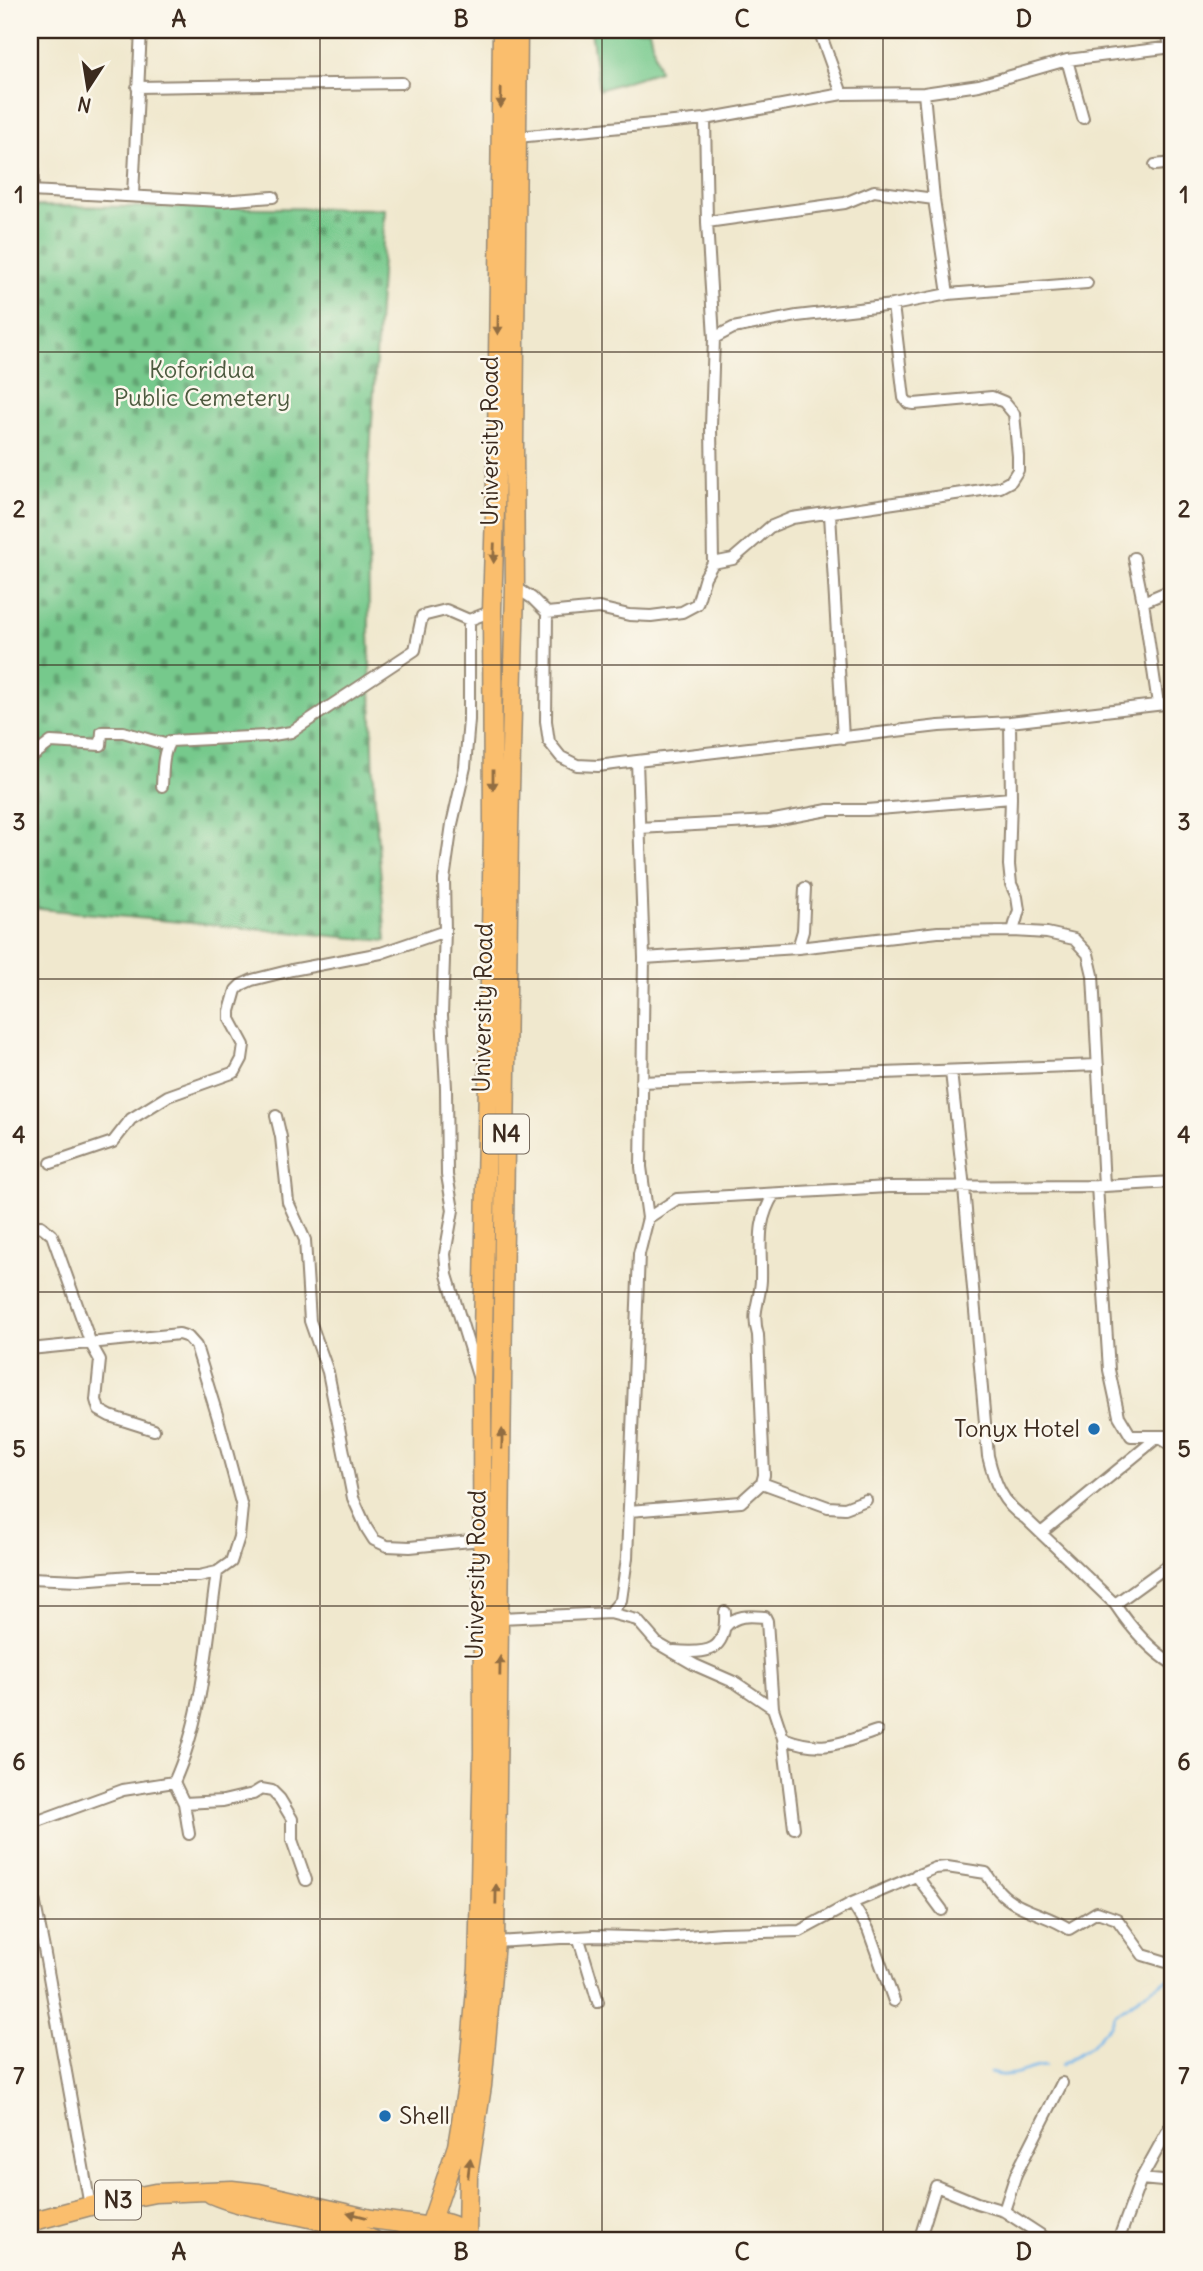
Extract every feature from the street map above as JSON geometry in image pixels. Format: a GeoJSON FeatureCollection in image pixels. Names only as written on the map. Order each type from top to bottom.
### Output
{"type":"FeatureCollection","features":[{"type":"Feature","properties":{"kind":"main road","name":"University Road"},"geometry":{"type":"LineString","coordinates":[[428,2225],[457,2146],[468,2080],[478,1967],[483,1753],[482,1385],[493,828],[492,611],[497,443],[502,30]]}},
{"type":"Feature","properties":{"kind":"main road","name":"University Road"},"geometry":{"type":"LineString","coordinates":[[468,2239],[468,2176],[482,2086],[495,1942],[509,832],[515,587],[518,30]]}},
{"type":"Feature","properties":{"kind":"main road","name":"N3"},"geometry":{"type":"LineString","coordinates":[[30,2222],[155,2193],[232,2190],[259,2193],[371,2219],[428,2225]]}},
{"type":"Feature","properties":{"kind":"main road","name":"N3"},"geometry":{"type":"LineString","coordinates":[[208,2192],[232,2203],[344,2227],[374,2241]]}},
{"type":"Feature","properties":{"kind":"main road"},"geometry":{"type":"LineString","coordinates":[[410,2241],[416,2231],[428,2225],[451,2224],[468,2239]]}},
{"type":"Feature","properties":{"kind":"street"},"geometry":{"type":"LineString","coordinates":[[133,195],[141,30]]}},
{"type":"Feature","properties":{"kind":"street"},"geometry":{"type":"LineString","coordinates":[[818,30],[842,94]]}},
{"type":"Feature","properties":{"kind":"street"},"geometry":{"type":"LineString","coordinates":[[517,137],[705,119],[842,94],[923,93],[979,85],[1067,60],[1172,47],[1167,30]]}},
{"type":"Feature","properties":{"kind":"street"},"geometry":{"type":"LineString","coordinates":[[1067,60],[1083,118]]}},
{"type":"Feature","properties":{"kind":"street"},"geometry":{"type":"LineString","coordinates":[[30,82],[32,190],[221,201],[273,197]]}},
{"type":"Feature","properties":{"kind":"street"},"geometry":{"type":"LineString","coordinates":[[137,87],[401,83]]}},
{"type":"Feature","properties":{"kind":"street"},"geometry":{"type":"LineString","coordinates":[[923,93],[934,199],[948,295]]}},
{"type":"Feature","properties":{"kind":"street"},"geometry":{"type":"LineString","coordinates":[[547,613],[599,608],[651,617],[682,612],[697,604],[713,563],[711,427],[714,338],[707,222],[705,119]]}},
{"type":"Feature","properties":{"kind":"street"},"geometry":{"type":"LineString","coordinates":[[1155,164],[1173,163]]}},
{"type":"Feature","properties":{"kind":"street"},"geometry":{"type":"LineString","coordinates":[[707,222],[845,203],[874,191],[934,199]]}},
{"type":"Feature","properties":{"kind":"street"},"geometry":{"type":"LineString","coordinates":[[714,338],[733,328],[797,316],[893,305],[948,295],[1087,283]]}},
{"type":"Feature","properties":{"kind":"street"},"geometry":{"type":"LineString","coordinates":[[713,563],[733,559],[770,527],[792,518],[1000,487],[1011,481],[1018,470],[1014,414],[1004,402],[992,397],[914,404],[908,403],[904,398],[893,305]]}},
{"type":"Feature","properties":{"kind":"street"},"geometry":{"type":"LineString","coordinates":[[830,513],[843,738]]}},
{"type":"Feature","properties":{"kind":"street"},"geometry":{"type":"LineString","coordinates":[[1134,558],[1158,704]]}},
{"type":"Feature","properties":{"kind":"street"},"geometry":{"type":"LineString","coordinates":[[515,587],[533,598],[547,613],[546,721],[549,742],[561,757],[577,765],[598,766],[939,726],[1010,722],[1173,703]]}},
{"type":"Feature","properties":{"kind":"street"},"geometry":{"type":"LineString","coordinates":[[1143,602],[1164,593],[1173,593]]}},
{"type":"Feature","properties":{"kind":"street"},"geometry":{"type":"LineString","coordinates":[[162,786],[164,761],[170,741],[267,736],[291,732],[415,650],[422,617],[446,610],[468,620],[492,611]]}},
{"type":"Feature","properties":{"kind":"street"},"geometry":{"type":"LineString","coordinates":[[468,620],[469,720],[465,767],[452,824],[444,880],[442,1015],[445,1128],[447,1175],[453,1210],[445,1254],[447,1275],[470,1355],[482,1385]]}},
{"type":"Feature","properties":{"kind":"street"},"geometry":{"type":"LineString","coordinates":[[1010,722],[1009,865],[1011,884],[1019,910],[1013,932]]}},
{"type":"Feature","properties":{"kind":"street"},"geometry":{"type":"LineString","coordinates":[[30,758],[51,742],[101,745],[102,732],[123,732],[168,745]]}},
{"type":"Feature","properties":{"kind":"street"},"geometry":{"type":"LineString","coordinates":[[610,1613],[621,1600],[627,1558],[639,1254],[648,1217],[641,1167],[640,1082],[644,958],[637,761]]}},
{"type":"Feature","properties":{"kind":"street"},"geometry":{"type":"LineString","coordinates":[[639,828],[769,821],[828,810],[878,810],[1011,798]]}},
{"type":"Feature","properties":{"kind":"street"},"geometry":{"type":"LineString","coordinates":[[798,948],[803,931],[805,888]]}},
{"type":"Feature","properties":{"kind":"street"},"geometry":{"type":"LineString","coordinates":[[51,1163],[113,1142],[131,1119],[168,1096],[235,1072],[243,1059],[244,1045],[230,1019],[230,1011],[236,990],[241,985],[279,974],[381,953],[445,931]]}},
{"type":"Feature","properties":{"kind":"street"},"geometry":{"type":"LineString","coordinates":[[644,958],[798,948],[938,932],[1047,933],[1074,939],[1088,954],[1094,975],[1110,1370],[1119,1416],[1131,1436],[1173,1436]]}},
{"type":"Feature","properties":{"kind":"street"},"geometry":{"type":"LineString","coordinates":[[640,1082],[1098,1065]]}},
{"type":"Feature","properties":{"kind":"street"},"geometry":{"type":"LineString","coordinates":[[951,1072],[988,1456],[992,1472],[1002,1496],[1012,1510],[1041,1533],[1115,1604],[1129,1626],[1158,1654],[1173,1664]]}},
{"type":"Feature","properties":{"kind":"street"},"geometry":{"type":"LineString","coordinates":[[276,1116],[283,1149],[288,1202],[305,1240],[310,1321],[328,1371],[354,1497],[367,1530],[374,1540],[387,1546],[410,1547],[481,1540]]}},
{"type":"Feature","properties":{"kind":"street"},"geometry":{"type":"LineString","coordinates":[[648,1217],[677,1199],[888,1188],[1101,1186],[1173,1182]]}},
{"type":"Feature","properties":{"kind":"street"},"geometry":{"type":"LineString","coordinates":[[629,1511],[741,1502],[762,1483],[764,1475],[758,1348],[754,1320],[761,1283],[760,1230],[764,1212],[774,1194]]}},
{"type":"Feature","properties":{"kind":"street"},"geometry":{"type":"LineString","coordinates":[[30,1228],[41,1226],[52,1235],[91,1344],[100,1360],[96,1400],[99,1410],[154,1430]]}},
{"type":"Feature","properties":{"kind":"street"},"geometry":{"type":"LineString","coordinates":[[30,1349],[91,1344],[150,1335],[179,1334],[188,1337],[196,1346],[242,1507],[239,1537],[231,1562],[217,1572],[198,1576],[131,1576],[79,1580],[30,1578]]}},
{"type":"Feature","properties":{"kind":"street"},"geometry":{"type":"LineString","coordinates":[[1158,1437],[1173,1446]]}},
{"type":"Feature","properties":{"kind":"street"},"geometry":{"type":"LineString","coordinates":[[1041,1533],[1158,1437]]}},
{"type":"Feature","properties":{"kind":"street"},"geometry":{"type":"LineString","coordinates":[[762,1483],[828,1507],[845,1508],[866,1500]]}},
{"type":"Feature","properties":{"kind":"street"},"geometry":{"type":"LineString","coordinates":[[1115,1604],[1173,1562]]}},
{"type":"Feature","properties":{"kind":"street"},"geometry":{"type":"LineString","coordinates":[[174,1782],[185,1758],[195,1720],[217,1572]]}},
{"type":"Feature","properties":{"kind":"street"},"geometry":{"type":"LineString","coordinates":[[725,1612],[726,1626]]}},
{"type":"Feature","properties":{"kind":"street"},"geometry":{"type":"LineString","coordinates":[[500,1618],[610,1613],[637,1620],[657,1643],[695,1665],[736,1683],[773,1708]]}},
{"type":"Feature","properties":{"kind":"street"},"geometry":{"type":"LineString","coordinates":[[695,1665],[717,1645],[732,1619],[747,1615],[765,1617],[773,1708],[783,1738],[794,1828]]}},
{"type":"Feature","properties":{"kind":"street"},"geometry":{"type":"LineString","coordinates":[[671,1651],[709,1651]]}},
{"type":"Feature","properties":{"kind":"street"},"geometry":{"type":"LineString","coordinates":[[783,1738],[814,1747],[827,1747],[877,1731]]}},
{"type":"Feature","properties":{"kind":"street"},"geometry":{"type":"LineString","coordinates":[[174,1782],[184,1803],[189,1834]]}},
{"type":"Feature","properties":{"kind":"street"},"geometry":{"type":"LineString","coordinates":[[30,1824],[123,1790],[174,1782]]}},
{"type":"Feature","properties":{"kind":"street"},"geometry":{"type":"LineString","coordinates":[[184,1803],[223,1801],[261,1790],[272,1791],[292,1819],[292,1840],[306,1880]]}},
{"type":"Feature","properties":{"kind":"street"},"geometry":{"type":"LineString","coordinates":[[495,1942],[594,1936],[664,1938],[735,1932],[800,1931],[852,1903],[916,1875],[947,1867],[986,1873],[1001,1893],[1069,1929],[1097,1912],[1117,1919],[1143,1955],[1173,1964]]}},
{"type":"Feature","properties":{"kind":"street"},"geometry":{"type":"LineString","coordinates":[[916,1875],[942,1910]]}},
{"type":"Feature","properties":{"kind":"street"},"geometry":{"type":"LineString","coordinates":[[30,1879],[90,2206]]}},
{"type":"Feature","properties":{"kind":"street"},"geometry":{"type":"LineString","coordinates":[[852,1903],[868,1929],[894,2001]]}},
{"type":"Feature","properties":{"kind":"street"},"geometry":{"type":"LineString","coordinates":[[579,1939],[598,2002]]}},
{"type":"Feature","properties":{"kind":"street"},"geometry":{"type":"LineString","coordinates":[[1004,2211],[1016,2174],[1062,2082]]}},
{"type":"Feature","properties":{"kind":"street"},"geometry":{"type":"LineString","coordinates":[[1118,2241],[1141,2179],[1173,2121]]}},
{"type":"Feature","properties":{"kind":"street"},"geometry":{"type":"LineString","coordinates":[[1141,2179],[1173,2182]]}},
{"type":"Feature","properties":{"kind":"street"},"geometry":{"type":"LineString","coordinates":[[919,2241],[936,2186],[1004,2211],[1050,2241]]}},
{"type":"Feature","properties":{"kind":"green space"},"geometry":{"type":"Polygon","coordinates":[[[591,30],[649,30],[659,71],[599,90],[591,30]]]}},
{"type":"Feature","properties":{"kind":"green space","name":"Koforidua Public Cemetery"},"geometry":{"type":"Polygon","coordinates":[[[30,206],[385,209],[368,487],[369,631],[375,807],[386,941],[30,908],[30,206]]]}},
{"type":"Feature","properties":{"kind":"waterway"},"geometry":{"type":"LineString","coordinates":[[1061,2065],[1091,2046],[1110,2025],[1114,2015],[1152,1988],[1173,1977]]}},
{"type":"Feature","properties":{"kind":"waterway"},"geometry":{"type":"LineString","coordinates":[[990,2073],[1004,2075],[1045,2066]]}},
{"type":"Feature","properties":{"kind":"place","name":"Tonyx Hotel"},"geometry":{"type":"Point","coordinates":[1094,1429]}},
{"type":"Feature","properties":{"kind":"place","name":"Shell"},"geometry":{"type":"Point","coordinates":[385,2116]}}]}
